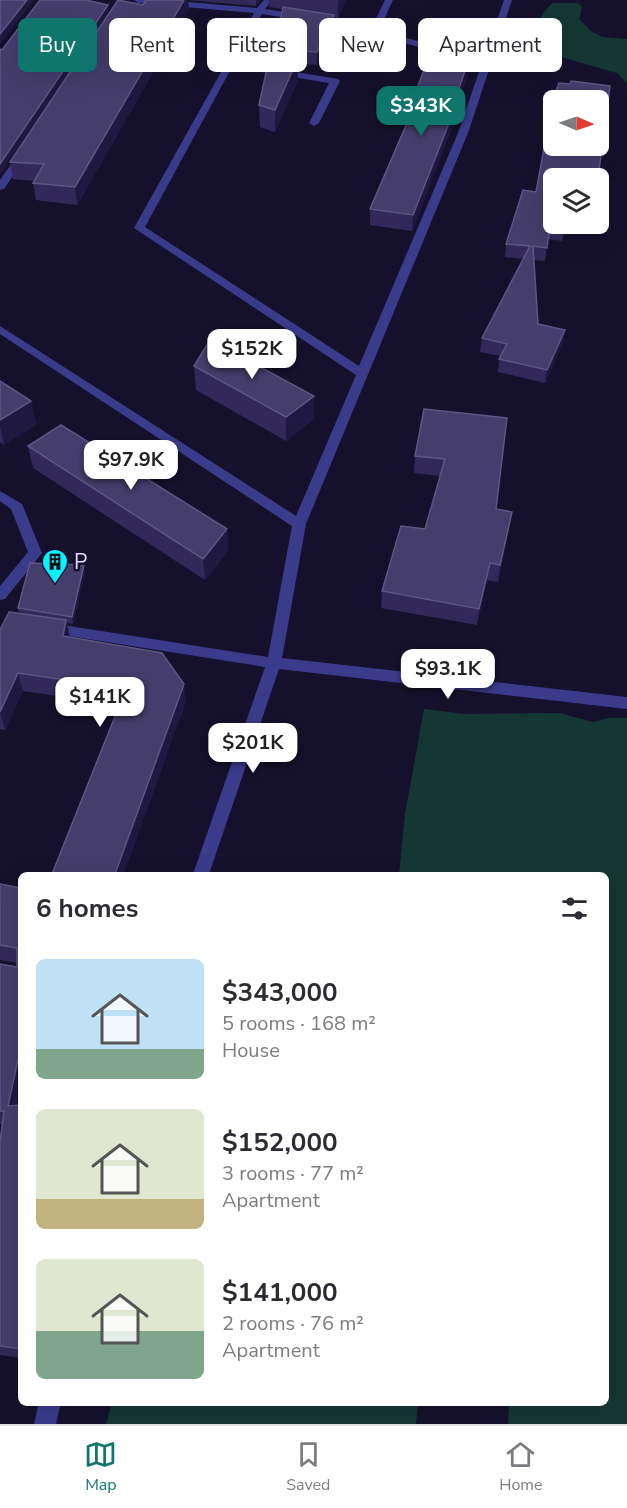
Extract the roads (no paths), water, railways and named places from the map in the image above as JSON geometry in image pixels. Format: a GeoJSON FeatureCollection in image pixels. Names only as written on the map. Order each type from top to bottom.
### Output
{"type":"FeatureCollection","features":[{"type":"Feature","properties":{"kind":"street"},"geometry":{"type":"LineString","coordinates":[[139,0],[259,11],[319,20]]}},
{"type":"Feature","properties":{"kind":"street"},"geometry":{"type":"LineString","coordinates":[[255,18],[268,0]]}},
{"type":"Feature","properties":{"kind":"street"},"geometry":{"type":"LineString","coordinates":[[381,18],[389,0]]}},
{"type":"Feature","properties":{"kind":"street"},"geometry":{"type":"LineString","coordinates":[[502,18],[508,0]]}},
{"type":"Feature","properties":{"kind":"street"},"geometry":{"type":"LineString","coordinates":[[226,72],[139,228],[363,374]]}},
{"type":"Feature","properties":{"kind":"street"},"geometry":{"type":"LineString","coordinates":[[279,72],[335,81],[314,123]]}},
{"type":"Feature","properties":{"kind":"street"},"geometry":{"type":"LineString","coordinates":[[202,872],[274,663],[299,524],[463,133],[484,72]]}},
{"type":"Feature","properties":{"kind":"street"},"geometry":{"type":"LineString","coordinates":[[0,187],[26,148]]}},
{"type":"Feature","properties":{"kind":"street"},"geometry":{"type":"LineString","coordinates":[[0,329],[299,524]]}},
{"type":"Feature","properties":{"kind":"street"},"geometry":{"type":"LineString","coordinates":[[0,495],[17,507],[35,553],[0,595]]}},
{"type":"Feature","properties":{"kind":"street"},"geometry":{"type":"LineString","coordinates":[[34,626],[274,663],[627,704]]}},
{"type":"Feature","properties":{"kind":"street"},"geometry":{"type":"LineString","coordinates":[[45,1424],[49,1406]]}},
{"type":"Feature","properties":{"kind":"place","name":"P"},"geometry":{"type":"Point","coordinates":[55,585]}}]}
